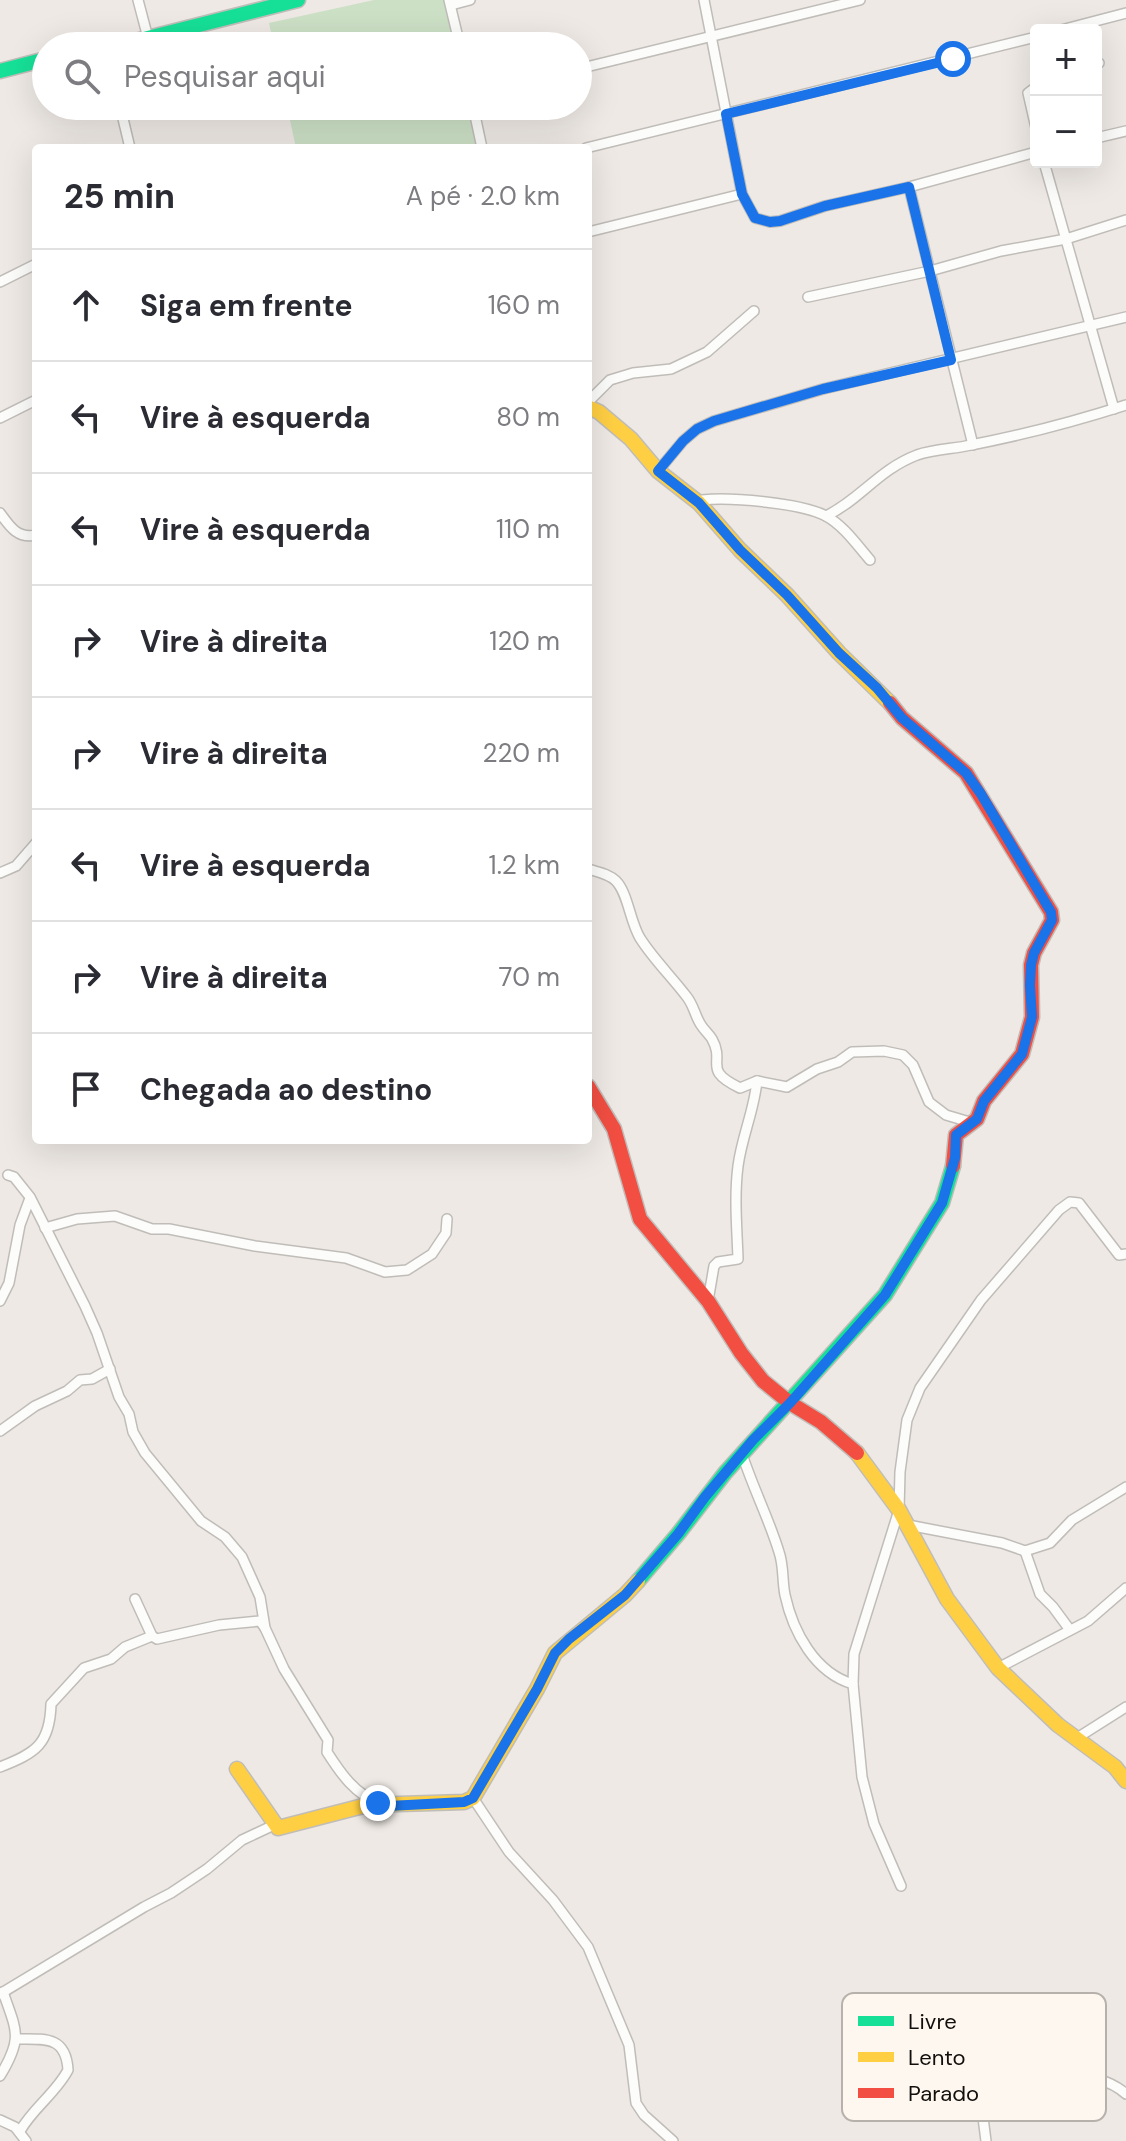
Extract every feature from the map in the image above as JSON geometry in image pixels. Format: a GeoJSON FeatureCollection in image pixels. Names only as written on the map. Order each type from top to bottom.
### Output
{"type":"FeatureCollection","features":[{"type":"Feature","properties":{"kind":"street"},"geometry":{"type":"LineString","coordinates":[[138,0],[146,32]]}},
{"type":"Feature","properties":{"kind":"street"},"geometry":{"type":"LineString","coordinates":[[172,32],[298,0]]}},
{"type":"Feature","properties":{"kind":"street"},"geometry":{"type":"LineString","coordinates":[[457,32],[450,3],[470,0]]}},
{"type":"Feature","properties":{"kind":"street"},"geometry":{"type":"LineString","coordinates":[[704,0],[742,194],[755,218],[770,222],[1030,154]]}},
{"type":"Feature","properties":{"kind":"street"},"geometry":{"type":"LineString","coordinates":[[592,66],[860,0]]}},
{"type":"Feature","properties":{"kind":"street"},"geometry":{"type":"LineString","coordinates":[[1084,24],[1126,13]]}},
{"type":"Feature","properties":{"kind":"street"},"geometry":{"type":"LineString","coordinates":[[592,147],[1030,38]]}},
{"type":"Feature","properties":{"kind":"street"},"geometry":{"type":"LineString","coordinates":[[0,71],[32,63]]}},
{"type":"Feature","properties":{"kind":"street"},"geometry":{"type":"LineString","coordinates":[[123,120],[129,144]]}},
{"type":"Feature","properties":{"kind":"street"},"geometry":{"type":"LineString","coordinates":[[476,120],[481,144]]}},
{"type":"Feature","properties":{"kind":"street"},"geometry":{"type":"LineString","coordinates":[[1102,137],[1126,131]]}},
{"type":"Feature","properties":{"kind":"street"},"geometry":{"type":"LineString","coordinates":[[1046,168],[1114,409]]}},
{"type":"Feature","properties":{"kind":"street"},"geometry":{"type":"LineString","coordinates":[[909,187],[973,445]]}},
{"type":"Feature","properties":{"kind":"street"},"geometry":{"type":"LineString","coordinates":[[592,231],[742,194]]}},
{"type":"Feature","properties":{"kind":"street"},"geometry":{"type":"LineString","coordinates":[[808,297],[930,271],[1001,251],[1066,239],[1126,220]]}},
{"type":"Feature","properties":{"kind":"street"},"geometry":{"type":"LineString","coordinates":[[0,282],[32,266]]}},
{"type":"Feature","properties":{"kind":"street"},"geometry":{"type":"LineString","coordinates":[[592,400],[610,380],[633,373],[671,369],[707,352],[754,311]]}},
{"type":"Feature","properties":{"kind":"street"},"geometry":{"type":"LineString","coordinates":[[658,471],[683,441],[697,429],[714,421],[823,389],[1126,317]]}},
{"type":"Feature","properties":{"kind":"street"},"geometry":{"type":"LineString","coordinates":[[0,418],[32,402]]}},
{"type":"Feature","properties":{"kind":"street"},"geometry":{"type":"LineString","coordinates":[[826,516],[854,499],[865,486],[893,466],[920,454],[973,445],[1126,405]]}},
{"type":"Feature","properties":{"kind":"street"},"geometry":{"type":"LineString","coordinates":[[237,1769],[274,1825],[281,1828],[367,1805],[464,1802],[473,1798],[532,1699],[555,1653],[625,1595],[742,1454],[885,1295],[942,1203],[955,1158],[956,1135],[973,1123],[984,1101],[1022,1054],[1032,1017],[1031,965],[1052,920],[1051,912],[966,773],[902,718],[877,688],[740,550],[699,503],[658,471],[631,439],[592,407]]}},
{"type":"Feature","properties":{"kind":"street"},"geometry":{"type":"LineString","coordinates":[[699,503],[702,500],[737,500],[826,516],[846,532],[870,560]]}},
{"type":"Feature","properties":{"kind":"street"},"geometry":{"type":"LineString","coordinates":[[0,513],[20,535],[32,535]]}},
{"type":"Feature","properties":{"kind":"street"},"geometry":{"type":"LineString","coordinates":[[0,873],[16,866],[32,848]]}},
{"type":"Feature","properties":{"kind":"street"},"geometry":{"type":"LineString","coordinates":[[592,870],[617,882],[631,922],[641,939],[686,995],[695,1008],[698,1021],[716,1046],[715,1068],[723,1079],[740,1088],[757,1081],[787,1087],[852,1052],[884,1051],[903,1055],[913,1065],[929,1102],[946,1115],[973,1123]]}},
{"type":"Feature","properties":{"kind":"street"},"geometry":{"type":"LineString","coordinates":[[708,1301],[714,1266],[718,1262],[738,1259],[737,1178],[743,1133],[754,1108],[757,1081]]}},
{"type":"Feature","properties":{"kind":"street"},"geometry":{"type":"LineString","coordinates":[[592,1093],[614,1129],[640,1219],[708,1301],[741,1353],[763,1381],[853,1448],[899,1510],[933,1577],[998,1668],[1058,1725],[1115,1767],[1126,1781]]}},
{"type":"Feature","properties":{"kind":"street"},"geometry":{"type":"LineString","coordinates":[[8,1175],[14,1177],[30,1197],[91,1319],[119,1397],[129,1414],[133,1432],[145,1453],[201,1521],[229,1540],[242,1557],[260,1597],[265,1628]]}},
{"type":"Feature","properties":{"kind":"street"},"geometry":{"type":"LineString","coordinates":[[0,1301],[9,1283],[20,1225],[30,1197]]}},
{"type":"Feature","properties":{"kind":"street"},"geometry":{"type":"LineString","coordinates":[[901,1886],[874,1824],[862,1777],[853,1684],[854,1654],[899,1510],[907,1420],[920,1388],[981,1300],[1059,1210],[1070,1202],[1079,1203],[1119,1255],[1126,1254]]}},
{"type":"Feature","properties":{"kind":"street"},"geometry":{"type":"LineString","coordinates":[[45,1228],[77,1219],[115,1216],[152,1229],[169,1229],[255,1246],[346,1258],[385,1272],[407,1270],[432,1254],[446,1233],[447,1219]]}},
{"type":"Feature","properties":{"kind":"street"},"geometry":{"type":"LineString","coordinates":[[0,1431],[80,1380],[92,1379],[110,1369]]}},
{"type":"Feature","properties":{"kind":"street"},"geometry":{"type":"LineString","coordinates":[[742,1454],[753,1491],[779,1552],[785,1594],[796,1627],[822,1667],[831,1676],[853,1684]]}},
{"type":"Feature","properties":{"kind":"street"},"geometry":{"type":"LineString","coordinates":[[908,1525],[1002,1543],[1025,1551],[1050,1543],[1072,1520],[1126,1487]]}},
{"type":"Feature","properties":{"kind":"street"},"geometry":{"type":"LineString","coordinates":[[1025,1551],[1035,1585],[1070,1630]]}},
{"type":"Feature","properties":{"kind":"street"},"geometry":{"type":"LineString","coordinates":[[998,1668],[1088,1621],[1126,1588]]}},
{"type":"Feature","properties":{"kind":"street"},"geometry":{"type":"LineString","coordinates":[[1117,1597],[1124,1606]]}},
{"type":"Feature","properties":{"kind":"street"},"geometry":{"type":"LineString","coordinates":[[135,1599],[152,1636],[157,1639],[219,1625],[260,1621],[284,1669],[328,1740],[327,1752],[335,1764],[361,1794],[389,1806]]}},
{"type":"Feature","properties":{"kind":"street"},"geometry":{"type":"LineString","coordinates":[[0,1767],[22,1758],[40,1745],[51,1726],[51,1704],[84,1668],[111,1659],[125,1647],[152,1636]]}},
{"type":"Feature","properties":{"kind":"street"},"geometry":{"type":"LineString","coordinates":[[1077,1738],[1126,1707]]}},
{"type":"Feature","properties":{"kind":"street"},"geometry":{"type":"LineString","coordinates":[[473,1798],[509,1852],[553,1900],[588,1947],[629,2045],[636,2103],[644,2115],[673,2141]]}},
{"type":"Feature","properties":{"kind":"street"},"geometry":{"type":"LineString","coordinates":[[0,2076],[17,2039],[1,1993],[171,1893],[242,1840],[274,1825]]}},
{"type":"Feature","properties":{"kind":"street"},"geometry":{"type":"LineString","coordinates":[[17,2039],[45,2039],[58,2045],[65,2052],[68,2070],[57,2087],[34,2109],[20,2131]]}},
{"type":"Feature","properties":{"kind":"street"},"geometry":{"type":"LineString","coordinates":[[1106,2082],[1126,2094]]}},
{"type":"Feature","properties":{"kind":"street"},"geometry":{"type":"LineString","coordinates":[[0,2120],[20,2131],[26,2141]]}},
{"type":"Feature","properties":{"kind":"street"},"geometry":{"type":"LineString","coordinates":[[984,2121],[986,2141]]}},
{"type":"Feature","properties":{"kind":"green space"},"geometry":{"type":"Polygon","coordinates":[[[374,0],[447,0],[456,32],[271,32],[269,23],[374,0]]]}},
{"type":"Feature","properties":{"kind":"green space"},"geometry":{"type":"Polygon","coordinates":[[[290,120],[476,120],[481,144],[295,144],[290,120]]]}},
{"type":"Feature","properties":{"kind":"traffic: fast"},"geometry":{"type":"LineString","coordinates":[[171,32],[298,0]]}},
{"type":"Feature","properties":{"kind":"traffic: fast"},"geometry":{"type":"LineString","coordinates":[[0,71],[32,63]]}},
{"type":"Feature","properties":{"kind":"traffic: fast"},"geometry":{"type":"LineString","coordinates":[[638,1581],[725,1473],[885,1295],[942,1203],[953,1166]]}},
{"type":"Feature","properties":{"kind":"traffic: slow"},"geometry":{"type":"LineString","coordinates":[[592,409],[631,439],[658,471],[699,503],[740,550],[890,703]]}},
{"type":"Feature","properties":{"kind":"traffic: slow"},"geometry":{"type":"LineString","coordinates":[[857,1453],[899,1510],[947,1599],[998,1668],[1058,1725],[1115,1767],[1126,1781]]}},
{"type":"Feature","properties":{"kind":"traffic: slow"},"geometry":{"type":"LineString","coordinates":[[237,1769],[278,1828],[367,1805],[464,1802],[473,1798],[555,1653],[638,1581]]}},
{"type":"Feature","properties":{"kind":"traffic: jam"},"geometry":{"type":"LineString","coordinates":[[890,703],[902,718],[966,773],[1051,912],[1052,920],[1031,965],[1032,1017],[1022,1054],[984,1101],[977,1119],[956,1135],[953,1166]]}},
{"type":"Feature","properties":{"kind":"traffic: jam"},"geometry":{"type":"LineString","coordinates":[[592,1093],[614,1129],[640,1219],[708,1301],[763,1381],[821,1422],[857,1453]]}},
{"type":"Feature","properties":{"kind":"route"},"geometry":{"type":"LineString","coordinates":[[378,1803],[389,1806],[464,1802],[473,1798],[491,1763],[527,1708],[555,1653],[625,1595],[753,1440],[790,1403],[885,1295],[942,1203],[951,1178],[956,1135],[977,1119],[984,1101],[1022,1054],[1032,1017],[1031,965],[1043,933],[1052,920],[1051,912],[981,794],[966,773],[902,718],[877,688],[839,653],[699,503],[658,471],[683,441],[697,429],[714,421],[823,389],[951,360],[909,187],[825,206],[780,221],[755,218],[742,194],[726,114],[953,59]]}}]}
